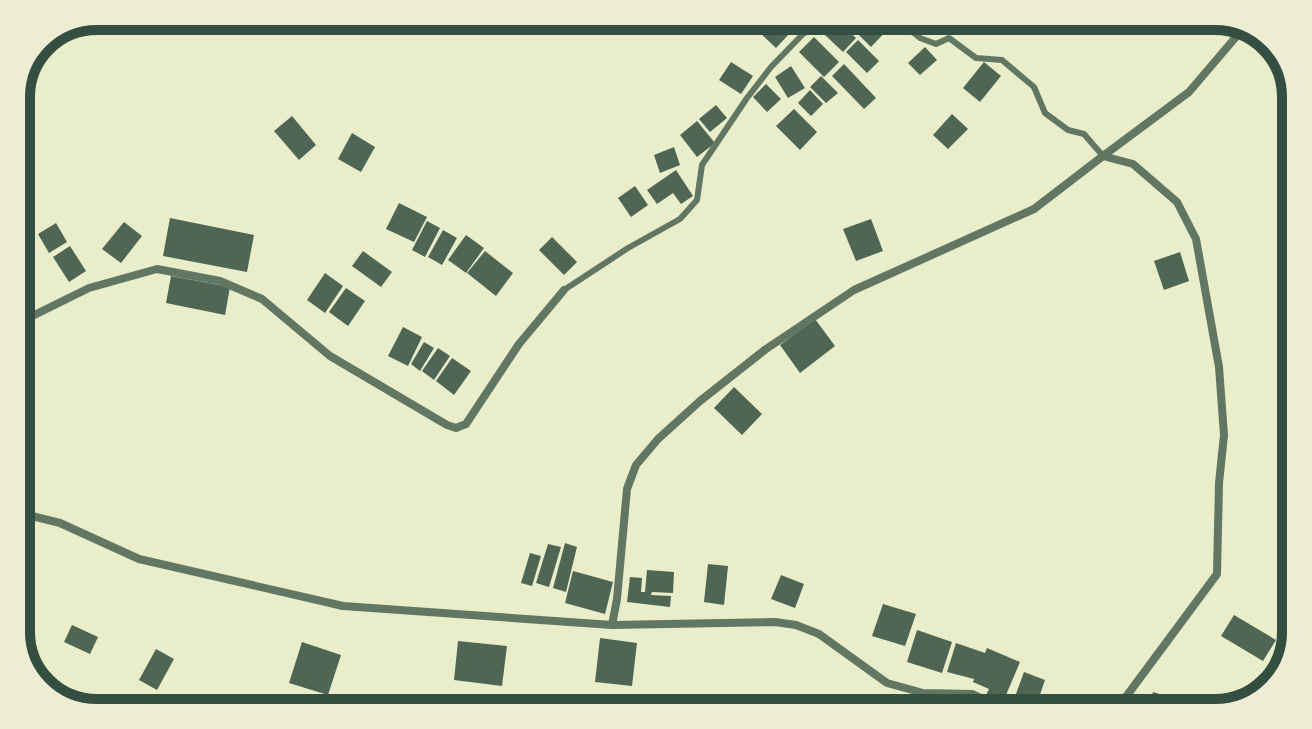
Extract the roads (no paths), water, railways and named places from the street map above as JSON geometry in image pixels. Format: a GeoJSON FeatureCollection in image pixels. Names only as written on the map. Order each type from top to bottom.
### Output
{"type":"FeatureCollection","features":[{"type":"Feature","properties":{"kind":"street"},"geometry":{"type":"LineString","coordinates":[[612,625],[627,489],[636,465],[658,439],[766,349],[854,290],[1034,209],[1189,92],[1238,34]]}},
{"type":"Feature","properties":{"kind":"street"},"geometry":{"type":"LineString","coordinates":[[1103,156],[1133,164],[1177,202],[1196,239],[1219,367],[1224,435],[1219,483],[1217,574],[1124,699]]}},
{"type":"Feature","properties":{"kind":"street"},"geometry":{"type":"LineString","coordinates":[[30,317],[89,288],[157,269],[220,281],[262,299],[330,356],[456,428],[466,424],[519,344],[564,290]]}},
{"type":"Feature","properties":{"kind":"street"},"geometry":{"type":"LineString","coordinates":[[30,516],[60,523],[139,559],[343,606],[612,625],[775,622],[796,625],[819,634],[887,683],[923,693],[972,694],[983,699]]}},
{"type":"Feature","properties":{"kind":"lane"},"geometry":{"type":"LineString","coordinates":[[564,290],[628,248],[680,219],[697,200],[702,165],[747,98],[771,67],[809,30]]}},
{"type":"Feature","properties":{"kind":"lane"},"geometry":{"type":"LineString","coordinates":[[910,30],[936,44],[949,38],[976,58],[1002,60],[1034,87],[1045,113],[1068,130],[1084,134],[1103,156]]}}]}
